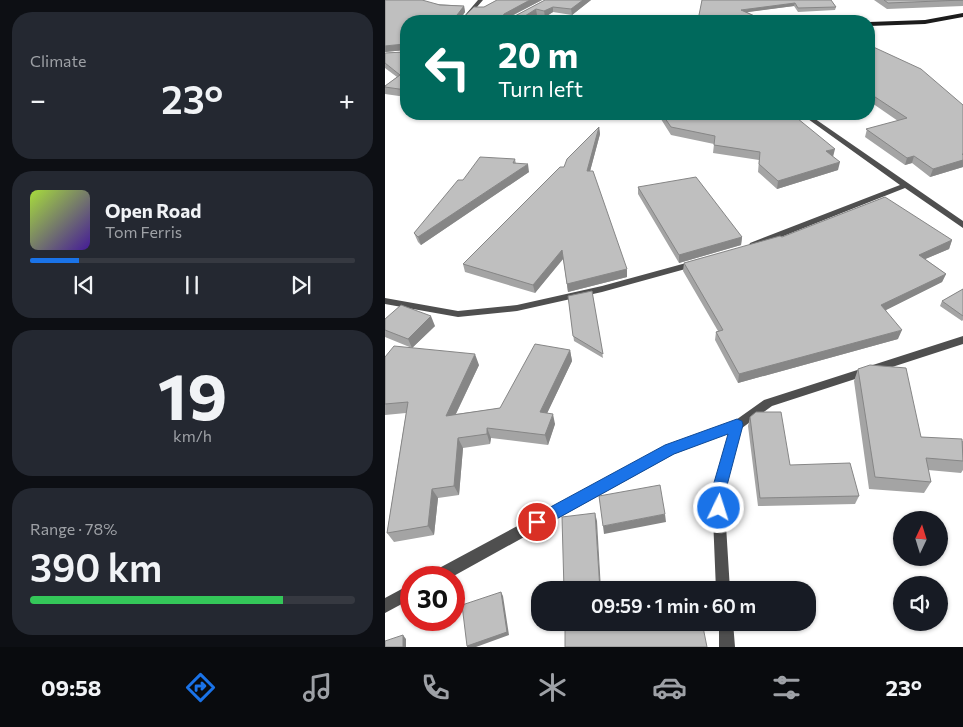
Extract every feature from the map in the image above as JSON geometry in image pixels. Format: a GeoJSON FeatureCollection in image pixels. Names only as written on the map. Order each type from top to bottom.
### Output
{"type":"FeatureCollection","features":[{"type":"Feature","properties":{"kind":"main road"},"geometry":{"type":"LineString","coordinates":[[875,24],[925,22],[963,15]]}},
{"type":"Feature","properties":{"kind":"street"},"geometry":{"type":"LineString","coordinates":[[467,15],[481,0]]}},
{"type":"Feature","properties":{"kind":"street"},"geometry":{"type":"LineString","coordinates":[[813,120],[963,225]]}},
{"type":"Feature","properties":{"kind":"street"},"geometry":{"type":"LineString","coordinates":[[744,249],[906,185]]}},
{"type":"Feature","properties":{"kind":"street"},"geometry":{"type":"LineString","coordinates":[[385,302],[458,314],[517,308],[602,289],[708,260]]}},
{"type":"Feature","properties":{"kind":"street"},"geometry":{"type":"LineString","coordinates":[[457,566],[670,450],[737,425],[768,403],[963,340]]}},
{"type":"Feature","properties":{"kind":"street"},"geometry":{"type":"LineString","coordinates":[[723,581],[718,493],[737,425]]}},
{"type":"Feature","properties":{"kind":"street"},"geometry":{"type":"LineString","coordinates":[[385,606],[400,597]]}},
{"type":"Feature","properties":{"kind":"street"},"geometry":{"type":"LineString","coordinates":[[726,631],[727,647]]}},
{"type":"Feature","properties":{"kind":"building"},"geometry":{"type":"Polygon","coordinates":[[[385,0],[422,0],[440,5],[464,6],[457,15],[400,15],[400,44],[385,46],[385,0]]]}},
{"type":"Feature","properties":{"kind":"building"},"geometry":{"type":"Polygon","coordinates":[[[497,0],[530,0],[504,14],[466,15],[474,7],[484,7],[497,0]]]}},
{"type":"Feature","properties":{"kind":"building"},"geometry":{"type":"Polygon","coordinates":[[[545,0],[583,0],[571,9],[553,7],[544,11],[536,9],[526,15],[517,15],[545,0]]]}},
{"type":"Feature","properties":{"kind":"building"},"geometry":{"type":"Polygon","coordinates":[[[702,0],[831,0],[836,7],[798,8],[795,3],[741,10],[752,15],[699,15],[702,0]]]}},
{"type":"Feature","properties":{"kind":"building"},"geometry":{"type":"Polygon","coordinates":[[[884,0],[963,0],[888,3],[884,0]]]}},
{"type":"Feature","properties":{"kind":"building"},"geometry":{"type":"Polygon","coordinates":[[[875,48],[921,69],[963,105],[963,160],[933,169],[914,156],[907,158],[866,129],[907,118],[875,97],[875,48]]]}},
{"type":"Feature","properties":{"kind":"building"},"geometry":{"type":"Polygon","coordinates":[[[400,52],[400,75],[385,63],[385,53],[400,52]]]}},
{"type":"Feature","properties":{"kind":"building"},"geometry":{"type":"Polygon","coordinates":[[[400,75],[400,89],[385,86],[400,75]]]}},
{"type":"Feature","properties":{"kind":"building"},"geometry":{"type":"Polygon","coordinates":[[[666,120],[799,120],[835,149],[826,151],[840,162],[778,181],[759,164],[760,152],[714,145],[715,136],[671,127],[666,120]]]}},
{"type":"Feature","properties":{"kind":"building"},"geometry":{"type":"Polygon","coordinates":[[[599,127],[587,171],[593,171],[627,269],[567,284],[562,250],[533,285],[463,264],[560,167],[564,167],[567,159],[599,127]]]}},
{"type":"Feature","properties":{"kind":"building"},"geometry":{"type":"Polygon","coordinates":[[[480,157],[515,159],[513,163],[528,164],[418,237],[414,233],[458,180],[463,180],[480,157]]]}},
{"type":"Feature","properties":{"kind":"building"},"geometry":{"type":"Polygon","coordinates":[[[696,177],[742,237],[679,255],[638,187],[696,177]]]}},
{"type":"Feature","properties":{"kind":"building"},"geometry":{"type":"Polygon","coordinates":[[[885,197],[952,240],[919,255],[946,274],[881,305],[902,330],[739,374],[716,332],[723,330],[684,263],[782,237],[885,197]]]}},
{"type":"Feature","properties":{"kind":"building"},"geometry":{"type":"Polygon","coordinates":[[[963,289],[963,316],[942,301],[963,289]]]}},
{"type":"Feature","properties":{"kind":"building"},"geometry":{"type":"Polygon","coordinates":[[[592,291],[603,354],[573,336],[568,296],[592,291]]]}},
{"type":"Feature","properties":{"kind":"building"},"geometry":{"type":"Polygon","coordinates":[[[401,305],[431,316],[408,339],[385,330],[385,319],[401,305]]]}},
{"type":"Feature","properties":{"kind":"building"},"geometry":{"type":"Polygon","coordinates":[[[535,344],[570,350],[540,412],[553,414],[545,435],[487,428],[487,434],[458,438],[454,486],[432,489],[428,526],[387,533],[408,402],[385,404],[385,357],[394,346],[475,354],[446,416],[500,408],[535,344]]]}},
{"type":"Feature","properties":{"kind":"building"},"geometry":{"type":"Polygon","coordinates":[[[870,365],[906,368],[921,437],[962,439],[963,461],[926,458],[931,482],[875,477],[858,369],[870,365]]]}},
{"type":"Feature","properties":{"kind":"building"},"geometry":{"type":"Polygon","coordinates":[[[756,412],[781,412],[790,465],[850,463],[859,496],[760,498],[750,417],[756,412]]]}},
{"type":"Feature","properties":{"kind":"building"},"geometry":{"type":"Polygon","coordinates":[[[660,485],[665,514],[603,526],[599,496],[660,485]]]}},
{"type":"Feature","properties":{"kind":"building"},"geometry":{"type":"Polygon","coordinates":[[[595,513],[599,581],[564,581],[562,517],[595,513]]]}},
{"type":"Feature","properties":{"kind":"building"},"geometry":{"type":"Polygon","coordinates":[[[501,592],[507,632],[467,646],[465,604],[501,592]]]}},
{"type":"Feature","properties":{"kind":"building"},"geometry":{"type":"Polygon","coordinates":[[[565,631],[704,631],[707,647],[565,647],[565,631]]]}},
{"type":"Feature","properties":{"kind":"building"},"geometry":{"type":"Polygon","coordinates":[[[403,635],[403,647],[385,647],[385,641],[403,635]]]}},
{"type":"Feature","properties":{"kind":"route"},"geometry":{"type":"LineString","coordinates":[[537,522],[670,450],[737,425],[718,493],[719,508]]}}]}
